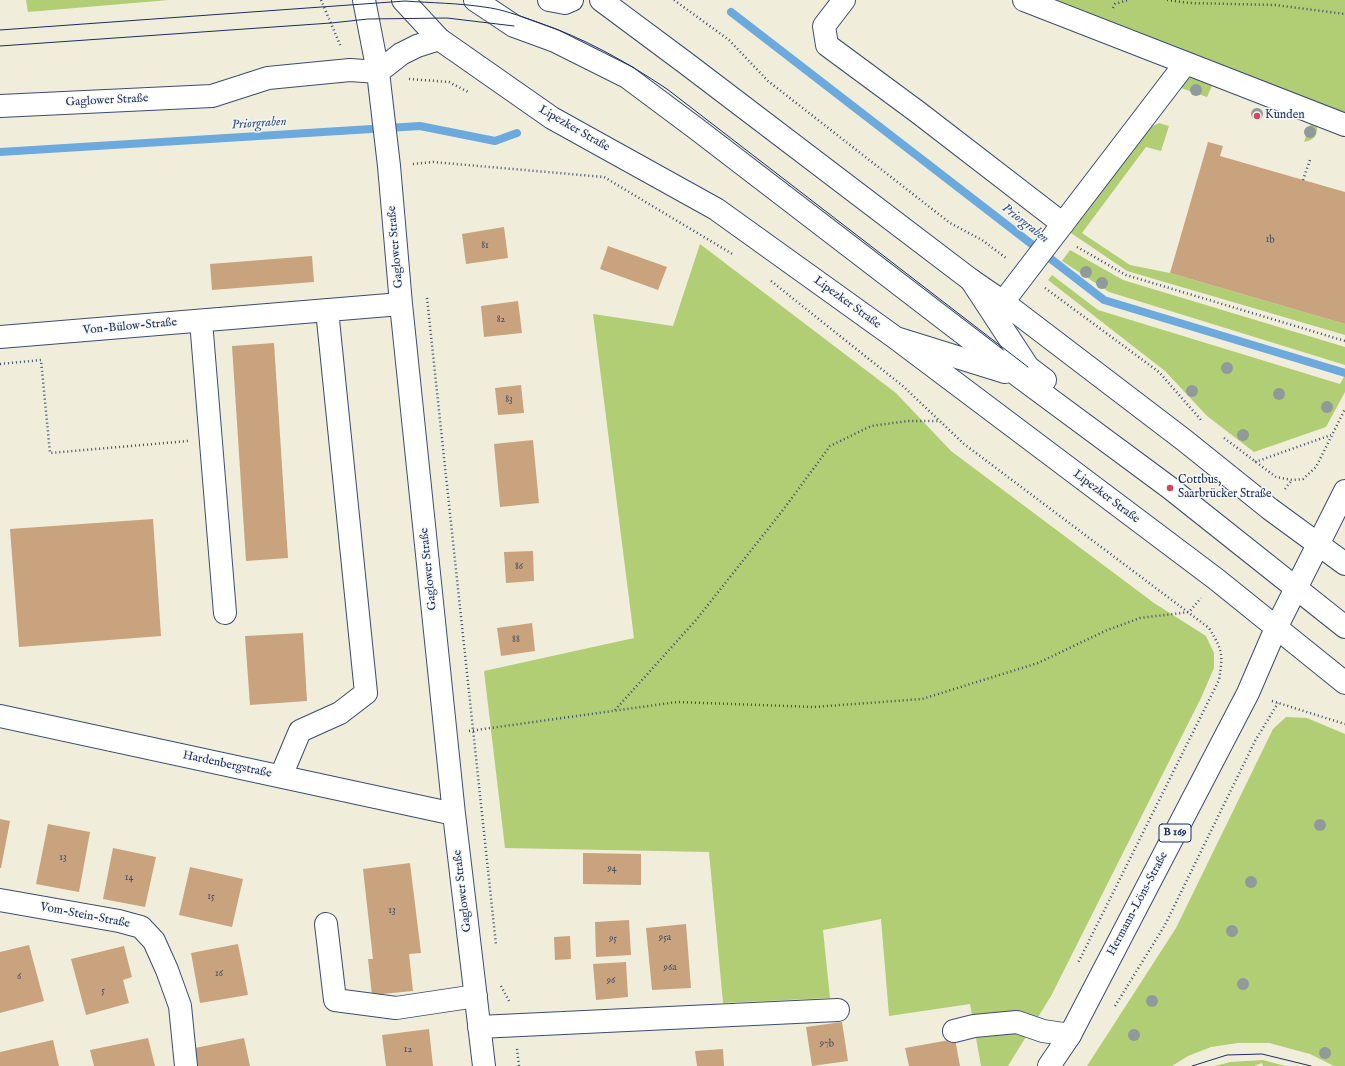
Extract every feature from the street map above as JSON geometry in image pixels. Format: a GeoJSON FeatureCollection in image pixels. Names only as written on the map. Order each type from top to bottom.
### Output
{"type":"FeatureCollection","features":[{"type":"Feature","properties":{"kind":"main road","name":"Gaglower Straße"},"geometry":{"type":"LineString","coordinates":[[364,0],[378,72],[381,97],[454,814],[484,1066]]}},
{"type":"Feature","properties":{"kind":"main road","name":"Lipezker Straße"},"geometry":{"type":"LineString","coordinates":[[403,0],[440,39],[552,118],[716,209],[896,338],[1216,579],[1345,683]]}},
{"type":"Feature","properties":{"kind":"main road"},"geometry":{"type":"LineString","coordinates":[[475,0],[514,26],[555,41],[627,77],[1037,390],[1298,584],[1345,613]]}},
{"type":"Feature","properties":{"kind":"main road"},"geometry":{"type":"LineString","coordinates":[[549,0],[565,4],[572,0]]}},
{"type":"Feature","properties":{"kind":"main road"},"geometry":{"type":"LineString","coordinates":[[601,0],[971,280],[1003,302],[1184,440],[1270,509],[1345,564]]}},
{"type":"Feature","properties":{"kind":"main road"},"geometry":{"type":"LineString","coordinates":[[844,0],[824,26],[827,45],[919,113],[1045,247]]}},
{"type":"Feature","properties":{"kind":"main road"},"geometry":{"type":"LineString","coordinates":[[1024,0],[1345,126]]}},
{"type":"Feature","properties":{"kind":"main road"},"geometry":{"type":"LineString","coordinates":[[378,72],[402,54],[417,46],[440,39]]}},
{"type":"Feature","properties":{"kind":"main road"},"geometry":{"type":"LineString","coordinates":[[1003,302],[1185,64]]}},
{"type":"Feature","properties":{"kind":"main road","name":"Gaglower Straße"},"geometry":{"type":"LineString","coordinates":[[0,106],[212,96],[268,78],[350,70],[378,72]]}},
{"type":"Feature","properties":{"kind":"main road"},"geometry":{"type":"LineString","coordinates":[[971,280],[1028,367],[1298,584],[1345,627]]}},
{"type":"Feature","properties":{"kind":"main road","name":"Von-Bülow-Straße"},"geometry":{"type":"LineString","coordinates":[[0,337],[401,304]]}},
{"type":"Feature","properties":{"kind":"main road"},"geometry":{"type":"LineString","coordinates":[[280,776],[300,731],[340,713],[366,693],[327,310]]}},
{"type":"Feature","properties":{"kind":"main road"},"geometry":{"type":"LineString","coordinates":[[201,321],[225,613]]}},
{"type":"Feature","properties":{"kind":"main road"},"geometry":{"type":"LineString","coordinates":[[896,338],[1020,377]]}},
{"type":"Feature","properties":{"kind":"main road","name":"B 169"},"geometry":{"type":"LineString","coordinates":[[1298,584],[1345,491]]}},
{"type":"Feature","properties":{"kind":"main road","name":"Hermann-Löns-Straße"},"geometry":{"type":"LineString","coordinates":[[1049,1066],[1070,1035],[1248,693],[1276,628],[1298,584]]}},
{"type":"Feature","properties":{"kind":"main road","name":"Hardenbergstraße"},"geometry":{"type":"LineString","coordinates":[[0,716],[454,814]]}},
{"type":"Feature","properties":{"kind":"main road","name":"Vom-Stein-Straße"},"geometry":{"type":"LineString","coordinates":[[0,900],[119,921],[141,927],[154,941],[167,970],[180,1006],[186,1066]]}},
{"type":"Feature","properties":{"kind":"main road"},"geometry":{"type":"LineString","coordinates":[[326,924],[335,1000],[396,1008],[476,996]]}},
{"type":"Feature","properties":{"kind":"main road"},"geometry":{"type":"LineString","coordinates":[[479,1027],[838,1010]]}},
{"type":"Feature","properties":{"kind":"main road"},"geometry":{"type":"LineString","coordinates":[[954,1031],[974,1026],[1017,1022],[1044,1031],[1070,1035]]}},
{"type":"Feature","properties":{"kind":"path"},"geometry":{"type":"LineString","coordinates":[[321,0],[350,70]]}},
{"type":"Feature","properties":{"kind":"path"},"geometry":{"type":"LineString","coordinates":[[674,0],[728,40],[768,82],[950,224],[982,240],[1045,247],[1068,241],[1126,275],[1345,341]]}},
{"type":"Feature","properties":{"kind":"path"},"geometry":{"type":"LineString","coordinates":[[1167,0],[1189,3],[1275,5],[1345,14]]}},
{"type":"Feature","properties":{"kind":"path"},"geometry":{"type":"LineString","coordinates":[[1303,180],[1310,160]]}},
{"type":"Feature","properties":{"kind":"path"},"geometry":{"type":"LineString","coordinates":[[407,165],[433,162],[604,177],[738,257]]}},
{"type":"Feature","properties":{"kind":"path"},"geometry":{"type":"LineString","coordinates":[[1045,247],[1202,421]]}},
{"type":"Feature","properties":{"kind":"path"},"geometry":{"type":"LineString","coordinates":[[766,277],[904,387],[964,444],[1209,628],[1220,645],[1222,660],[1219,680],[1076,967]]}},
{"type":"Feature","properties":{"kind":"path"},"geometry":{"type":"LineString","coordinates":[[426,292],[497,948]]}},
{"type":"Feature","properties":{"kind":"path"},"geometry":{"type":"LineString","coordinates":[[0,364],[42,360],[50,453],[210,439]]}},
{"type":"Feature","properties":{"kind":"path"},"geometry":{"type":"LineString","coordinates":[[1220,435],[1276,477],[1292,480],[1303,479],[1316,467],[1345,409]]}},
{"type":"Feature","properties":{"kind":"path"},"geometry":{"type":"LineString","coordinates":[[614,710],[696,620],[783,510],[830,446],[871,426],[908,421],[940,421]]}},
{"type":"Feature","properties":{"kind":"path"},"geometry":{"type":"LineString","coordinates":[[1255,462],[1331,435]]}},
{"type":"Feature","properties":{"kind":"path"},"geometry":{"type":"LineString","coordinates":[[1281,494],[1292,480]]}},
{"type":"Feature","properties":{"kind":"path"},"geometry":{"type":"LineString","coordinates":[[446,736],[474,730],[677,702],[814,708],[922,699],[1038,663],[1105,631],[1140,618],[1189,612],[1199,601]]}},
{"type":"Feature","properties":{"kind":"path"},"geometry":{"type":"LineString","coordinates":[[1113,1009],[1165,925],[1255,741],[1278,703],[1345,724]]}},
{"type":"Feature","properties":{"kind":"path"},"geometry":{"type":"LineString","coordinates":[[500,980],[501,988],[512,1005],[519,1066]]}},
{"type":"Feature","properties":{"kind":"green space"},"geometry":{"type":"Polygon","coordinates":[[[26,0],[169,0],[28,12],[26,0]]]}},
{"type":"Feature","properties":{"kind":"green space"},"geometry":{"type":"Polygon","coordinates":[[[1046,0],[1345,0],[1345,116],[1046,0]]]}},
{"type":"Feature","properties":{"kind":"green space"},"geometry":{"type":"Polygon","coordinates":[[[1192,76],[1316,123],[1317,130],[1315,136],[1311,140],[1304,142],[1311,122],[1212,86],[1207,97],[1181,88],[1185,81],[1192,76]]]}},
{"type":"Feature","properties":{"kind":"green space"},"geometry":{"type":"Polygon","coordinates":[[[1159,123],[1169,126],[1161,151],[1146,147],[1082,233],[1130,265],[1170,273],[1345,324],[1345,335],[1127,271],[1071,233],[1149,128],[1159,123]]]}},
{"type":"Feature","properties":{"kind":"green space"},"geometry":{"type":"Polygon","coordinates":[[[700,244],[896,393],[951,451],[1154,603],[1206,636],[1214,653],[1214,668],[1201,698],[1051,996],[1008,1066],[981,1066],[970,1004],[889,1016],[881,919],[823,930],[830,998],[723,1003],[709,852],[505,848],[484,671],[634,638],[593,314],[673,326],[700,244]]]}},
{"type":"Feature","properties":{"kind":"green space"},"geometry":{"type":"Polygon","coordinates":[[[1070,250],[1123,280],[1345,347],[1345,365],[1109,292],[1062,261],[1070,250]]]}},
{"type":"Feature","properties":{"kind":"green space"},"geometry":{"type":"Polygon","coordinates":[[[1052,275],[1098,310],[1340,384],[1345,375],[1345,392],[1326,427],[1254,452],[1207,416],[1165,371],[1048,280],[1052,275]]]}},
{"type":"Feature","properties":{"kind":"green space"},"geometry":{"type":"Polygon","coordinates":[[[1286,717],[1307,718],[1345,734],[1345,1066],[1334,1066],[1310,1054],[1269,1043],[1238,1043],[1211,1047],[1188,1056],[1172,1066],[1087,1066],[1176,928],[1273,729],[1286,717]]]}},
{"type":"Feature","properties":{"kind":"green space"},"geometry":{"type":"Polygon","coordinates":[[[1263,1060],[1285,1066],[1263,1066],[1262,1063],[1254,1066],[1215,1066],[1230,1062],[1263,1060]]]}},
{"type":"Feature","properties":{"kind":"building"},"geometry":{"type":"Polygon","coordinates":[[[1208,142],[1223,146],[1220,156],[1345,192],[1345,324],[1170,273],[1208,142]]]}},
{"type":"Feature","properties":{"kind":"building"},"geometry":{"type":"Polygon","coordinates":[[[504,227],[508,258],[466,264],[462,234],[504,227]]]}},
{"type":"Feature","properties":{"kind":"building"},"geometry":{"type":"Polygon","coordinates":[[[608,246],[667,267],[658,290],[600,269],[608,246]]]}},
{"type":"Feature","properties":{"kind":"building"},"geometry":{"type":"Polygon","coordinates":[[[312,256],[314,282],[212,290],[210,264],[312,256]]]}},
{"type":"Feature","properties":{"kind":"building"},"geometry":{"type":"Polygon","coordinates":[[[518,301],[522,333],[484,337],[481,306],[518,301]]]}},
{"type":"Feature","properties":{"kind":"building"},"geometry":{"type":"Polygon","coordinates":[[[274,343],[288,558],[246,561],[232,346],[274,343]]]}},
{"type":"Feature","properties":{"kind":"building"},"geometry":{"type":"Polygon","coordinates":[[[521,385],[524,413],[498,415],[495,388],[521,385]]]}},
{"type":"Feature","properties":{"kind":"building"},"geometry":{"type":"Polygon","coordinates":[[[533,440],[539,503],[500,507],[494,444],[533,440]]]}},
{"type":"Feature","properties":{"kind":"building"},"geometry":{"type":"Polygon","coordinates":[[[153,519],[161,636],[19,647],[10,529],[153,519]]]}},
{"type":"Feature","properties":{"kind":"building"},"geometry":{"type":"Polygon","coordinates":[[[533,551],[534,581],[506,583],[504,552],[533,551]]]}},
{"type":"Feature","properties":{"kind":"building"},"geometry":{"type":"Polygon","coordinates":[[[532,623],[535,651],[501,656],[497,628],[532,623]]]}},
{"type":"Feature","properties":{"kind":"building"},"geometry":{"type":"Polygon","coordinates":[[[303,633],[307,701],[250,705],[245,636],[303,633]]]}},
{"type":"Feature","properties":{"kind":"building"},"geometry":{"type":"Polygon","coordinates":[[[0,819],[10,821],[1,868],[0,868],[0,819]]]}},
{"type":"Feature","properties":{"kind":"building"},"geometry":{"type":"Polygon","coordinates":[[[48,824],[90,832],[79,892],[36,884],[48,824]]]}},
{"type":"Feature","properties":{"kind":"building"},"geometry":{"type":"Polygon","coordinates":[[[113,848],[156,857],[145,907],[103,899],[113,848]]]}},
{"type":"Feature","properties":{"kind":"building"},"geometry":{"type":"Polygon","coordinates":[[[583,853],[641,854],[641,885],[583,884],[583,853]]]}},
{"type":"Feature","properties":{"kind":"building"},"geometry":{"type":"Polygon","coordinates":[[[410,863],[421,953],[409,954],[413,991],[372,995],[368,959],[373,959],[363,869],[410,863]]]}},
{"type":"Feature","properties":{"kind":"building"},"geometry":{"type":"Polygon","coordinates":[[[190,867],[243,879],[232,927],[179,915],[190,867]]]}},
{"type":"Feature","properties":{"kind":"building"},"geometry":{"type":"Polygon","coordinates":[[[629,920],[631,955],[596,957],[595,922],[629,920]]]}},
{"type":"Feature","properties":{"kind":"building"},"geometry":{"type":"Polygon","coordinates":[[[686,924],[691,988],[652,990],[646,928],[686,924]]]}},
{"type":"Feature","properties":{"kind":"building"},"geometry":{"type":"Polygon","coordinates":[[[570,936],[571,959],[555,960],[554,937],[570,936]]]}},
{"type":"Feature","properties":{"kind":"building"},"geometry":{"type":"Polygon","coordinates":[[[238,944],[248,995],[200,1003],[191,953],[238,944]]]}},
{"type":"Feature","properties":{"kind":"building"},"geometry":{"type":"Polygon","coordinates":[[[29,945],[44,1001],[0,1013],[0,952],[29,945]]]}},
{"type":"Feature","properties":{"kind":"building"},"geometry":{"type":"Polygon","coordinates":[[[124,946],[132,977],[123,980],[129,1003],[86,1015],[71,959],[124,946]]]}},
{"type":"Feature","properties":{"kind":"building"},"geometry":{"type":"Polygon","coordinates":[[[626,962],[628,997],[596,1000],[593,964],[626,962]]]}},
{"type":"Feature","properties":{"kind":"building"},"geometry":{"type":"Polygon","coordinates":[[[842,1022],[848,1061],[812,1066],[806,1027],[842,1022]]]}},
{"type":"Feature","properties":{"kind":"building"},"geometry":{"type":"Polygon","coordinates":[[[429,1029],[433,1066],[386,1066],[382,1035],[429,1029]]]}},
{"type":"Feature","properties":{"kind":"building"},"geometry":{"type":"Polygon","coordinates":[[[148,1038],[155,1066],[94,1066],[90,1050],[148,1038]]]}},
{"type":"Feature","properties":{"kind":"building"},"geometry":{"type":"Polygon","coordinates":[[[244,1038],[250,1066],[198,1066],[195,1048],[244,1038]]]}},
{"type":"Feature","properties":{"kind":"building"},"geometry":{"type":"Polygon","coordinates":[[[955,1039],[960,1066],[909,1066],[905,1048],[955,1039]]]}},
{"type":"Feature","properties":{"kind":"building"},"geometry":{"type":"Polygon","coordinates":[[[53,1040],[59,1066],[0,1066],[0,1052],[53,1040]]]}},
{"type":"Feature","properties":{"kind":"building"},"geometry":{"type":"Polygon","coordinates":[[[723,1049],[724,1066],[697,1066],[695,1051],[723,1049]]]}},
{"type":"Feature","properties":{"kind":"waterway","name":"Priorgraben"},"geometry":{"type":"LineString","coordinates":[[731,12],[1104,300],[1345,373]]}},
{"type":"Feature","properties":{"kind":"waterway","name":"Priorgraben"},"geometry":{"type":"LineString","coordinates":[[0,152],[420,126],[495,141],[517,133]]}},
{"type":"Feature","properties":{"kind":"tram line"},"geometry":{"type":"LineString","coordinates":[[0,30],[405,1],[491,8],[518,15],[554,28],[588,43],[636,69],[667,89],[1028,367]]}},
{"type":"Feature","properties":{"kind":"tram line"},"geometry":{"type":"LineString","coordinates":[[0,46],[331,23],[368,19],[447,18],[514,26]]}},
{"type":"Feature","properties":{"kind":"tram line"},"geometry":{"type":"LineString","coordinates":[[1192,1066],[1227,1055],[1262,1054],[1311,1066]]}},
{"type":"Feature","properties":{"kind":"place","name":"Kunden"},"geometry":{"type":"Point","coordinates":[1257,116]}},
{"type":"Feature","properties":{"kind":"place","name":"Cottbus, Saarbrücker Straße"},"geometry":{"type":"Point","coordinates":[1170,488]}}]}
